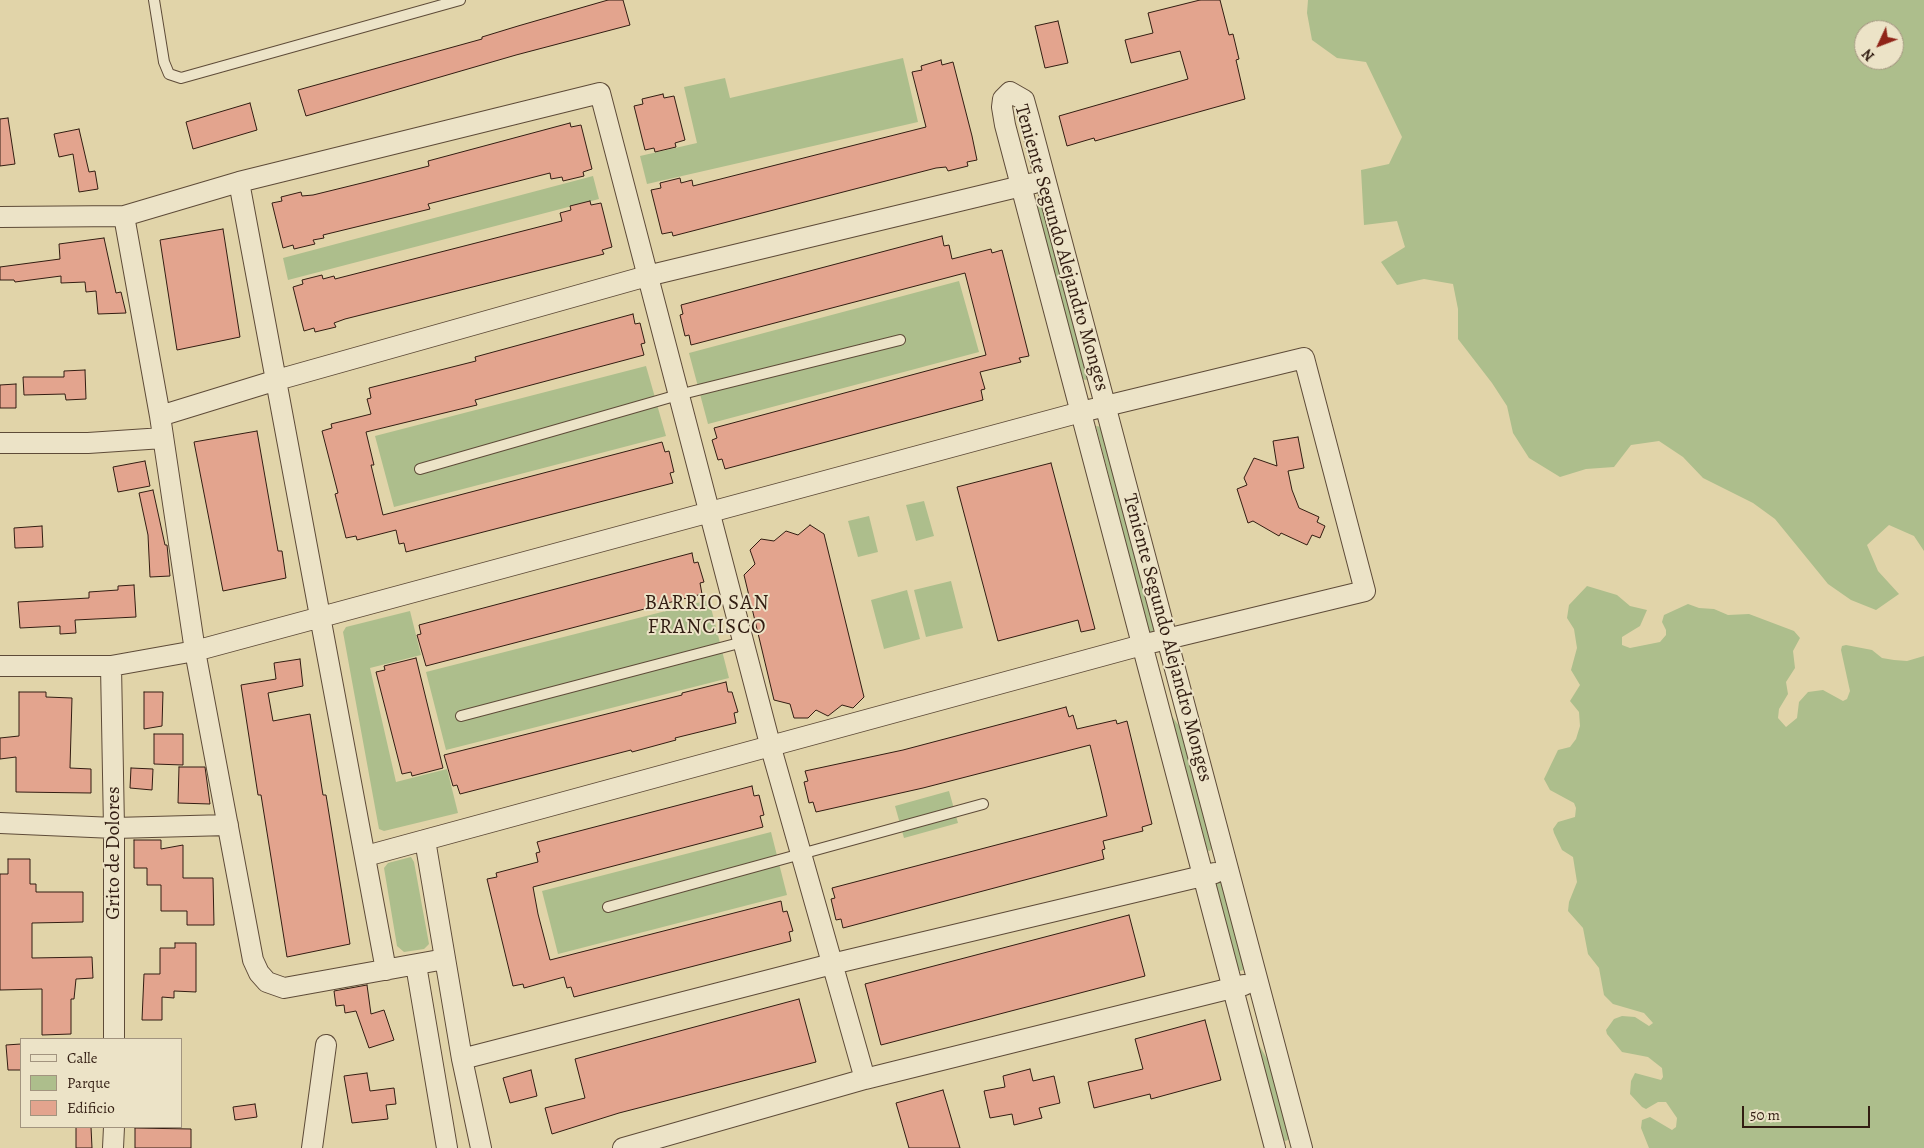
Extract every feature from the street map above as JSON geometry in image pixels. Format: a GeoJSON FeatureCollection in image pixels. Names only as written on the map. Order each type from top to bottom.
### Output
{"type":"FeatureCollection","features":[{"type":"Feature","properties":{"kind":"street","name":"Teniente Segundo Alejandro Monges"},"geometry":{"type":"LineString","coordinates":[[1275,1148],[1005,125],[1002,107],[1004,99],[1010,92],[1024,100],[1029,118],[1302,1148]]}},
{"type":"Feature","properties":{"kind":"street"},"geometry":{"type":"LineString","coordinates":[[0,217],[124,216],[239,182],[600,93],[771,748],[866,1079]]}},
{"type":"Feature","properties":{"kind":"street"},"geometry":{"type":"LineString","coordinates":[[160,416],[277,380],[648,276],[1046,180]]}},
{"type":"Feature","properties":{"kind":"street"},"geometry":{"type":"LineString","coordinates":[[239,182],[320,618],[327,644],[386,970]]}},
{"type":"Feature","properties":{"kind":"street"},"geometry":{"type":"LineString","coordinates":[[124,216],[160,416],[195,651],[253,960],[259,973],[267,982],[284,988],[445,959]]}},
{"type":"Feature","properties":{"kind":"street"},"geometry":{"type":"LineString","coordinates":[[0,666],[112,666],[195,651],[1081,412],[1304,358],[1365,591],[1142,645],[771,748],[366,856]]}},
{"type":"Feature","properties":{"kind":"street"},"geometry":{"type":"LineString","coordinates":[[0,443],[88,443],[163,438]]}},
{"type":"Feature","properties":{"kind":"street","name":"Grito de Dolores"},"geometry":{"type":"LineString","coordinates":[[112,666],[114,1038]]}},
{"type":"Feature","properties":{"kind":"street"},"geometry":{"type":"LineString","coordinates":[[0,823],[114,828],[228,825]]}},
{"type":"Feature","properties":{"kind":"street"},"geometry":{"type":"LineString","coordinates":[[425,840],[462,1060],[480,1148]]}},
{"type":"Feature","properties":{"kind":"street"},"geometry":{"type":"LineString","coordinates":[[462,1060],[832,964],[1229,870]]}},
{"type":"Feature","properties":{"kind":"street"},"geometry":{"type":"LineString","coordinates":[[416,965],[447,1148]]}},
{"type":"Feature","properties":{"kind":"street"},"geometry":{"type":"LineString","coordinates":[[622,1148],[866,1079],[1233,990],[1258,980]]}},
{"type":"Feature","properties":{"kind":"street"},"geometry":{"type":"LineString","coordinates":[[312,1148],[326,1045]]}},
{"type":"Feature","properties":{"kind":"street"},"geometry":{"type":"LineString","coordinates":[[114,1128],[114,1148]]}},
{"type":"Feature","properties":{"kind":"lane"},"geometry":{"type":"LineString","coordinates":[[154,0],[164,62],[169,74],[182,78],[460,0]]}},
{"type":"Feature","properties":{"kind":"lane"},"geometry":{"type":"LineString","coordinates":[[420,469],[678,395],[900,340]]}},
{"type":"Feature","properties":{"kind":"lane"},"geometry":{"type":"LineString","coordinates":[[461,716],[743,642]]}},
{"type":"Feature","properties":{"kind":"lane"},"geometry":{"type":"LineString","coordinates":[[608,907],[801,856],[983,804]]}},
{"type":"Feature","properties":{"kind":"green space"},"geometry":{"type":"Polygon","coordinates":[[[1308,0],[1924,0],[1924,551],[1914,536],[1889,525],[1867,545],[1878,571],[1899,594],[1876,610],[1851,600],[1828,584],[1775,519],[1753,503],[1703,478],[1683,457],[1659,441],[1631,445],[1614,467],[1586,469],[1560,477],[1529,458],[1513,433],[1507,406],[1458,339],[1458,309],[1453,284],[1424,279],[1397,285],[1381,262],[1405,247],[1397,221],[1364,225],[1361,170],[1389,164],[1402,137],[1366,62],[1337,58],[1312,40],[1307,13],[1308,0]]]}},
{"type":"Feature","properties":{"kind":"green space"},"geometry":{"type":"Polygon","coordinates":[[[903,58],[918,122],[647,184],[640,156],[697,143],[684,87],[725,78],[730,98],[903,58]]]}},
{"type":"Feature","properties":{"kind":"green space"},"geometry":{"type":"Polygon","coordinates":[[[593,176],[599,199],[288,280],[283,258],[593,176]]]}},
{"type":"Feature","properties":{"kind":"green space"},"geometry":{"type":"Polygon","coordinates":[[[1038,197],[1041,199],[1089,379],[1086,380],[1082,379],[1034,204],[1038,197]]]}},
{"type":"Feature","properties":{"kind":"green space"},"geometry":{"type":"Polygon","coordinates":[[[959,281],[979,352],[708,424],[689,353],[959,281]]]}},
{"type":"Feature","properties":{"kind":"green space"},"geometry":{"type":"Polygon","coordinates":[[[646,366],[666,436],[394,507],[375,436],[646,366]]]}},
{"type":"Feature","properties":{"kind":"green space"},"geometry":{"type":"Polygon","coordinates":[[[1096,426],[1102,427],[1155,632],[1149,633],[1096,426]]]}},
{"type":"Feature","properties":{"kind":"green space"},"geometry":{"type":"Polygon","coordinates":[[[924,501],[934,536],[916,541],[906,505],[924,501]]]}},
{"type":"Feature","properties":{"kind":"green space"},"geometry":{"type":"Polygon","coordinates":[[[869,516],[878,552],[858,557],[848,521],[869,516]]]}},
{"type":"Feature","properties":{"kind":"green space"},"geometry":{"type":"Polygon","coordinates":[[[951,581],[963,628],[926,637],[914,590],[951,581]]]}},
{"type":"Feature","properties":{"kind":"green space"},"geometry":{"type":"Polygon","coordinates":[[[1587,586],[1617,595],[1630,606],[1647,610],[1640,626],[1622,637],[1622,645],[1630,648],[1660,642],[1666,635],[1662,622],[1664,615],[1688,604],[1699,608],[1714,609],[1728,615],[1749,614],[1794,631],[1800,638],[1793,651],[1795,668],[1786,682],[1788,694],[1779,709],[1778,718],[1786,727],[1797,718],[1799,702],[1808,692],[1823,690],[1843,701],[1847,699],[1850,691],[1841,650],[1842,646],[1846,645],[1872,650],[1882,658],[1894,660],[1907,661],[1924,656],[1924,1148],[1649,1148],[1641,1128],[1642,1120],[1650,1117],[1672,1130],[1676,1127],[1677,1118],[1666,1102],[1658,1102],[1646,1109],[1642,1107],[1630,1094],[1631,1081],[1635,1073],[1661,1080],[1663,1077],[1662,1068],[1648,1057],[1622,1052],[1607,1034],[1606,1030],[1614,1019],[1622,1016],[1635,1017],[1649,1026],[1653,1023],[1644,1013],[1613,1004],[1604,995],[1599,968],[1588,954],[1583,928],[1568,911],[1569,902],[1577,882],[1573,857],[1562,850],[1553,829],[1558,822],[1575,817],[1576,808],[1574,803],[1550,790],[1544,779],[1558,750],[1570,747],[1576,739],[1580,726],[1579,712],[1570,701],[1580,685],[1571,670],[1577,648],[1574,629],[1567,618],[1569,605],[1587,586]]]}},
{"type":"Feature","properties":{"kind":"green space"},"geometry":{"type":"Polygon","coordinates":[[[907,590],[920,639],[884,649],[871,600],[907,590]]]}},
{"type":"Feature","properties":{"kind":"green space"},"geometry":{"type":"Polygon","coordinates":[[[709,600],[729,678],[446,750],[426,672],[709,600]]]}},
{"type":"Feature","properties":{"kind":"green space"},"geometry":{"type":"Polygon","coordinates":[[[410,611],[421,655],[370,668],[396,782],[447,769],[458,813],[384,831],[379,829],[343,632],[346,627],[410,611]]]}},
{"type":"Feature","properties":{"kind":"green space"},"geometry":{"type":"Polygon","coordinates":[[[1171,715],[1182,730],[1212,848],[1210,851],[1205,850],[1171,715]]]}},
{"type":"Feature","properties":{"kind":"green space"},"geometry":{"type":"Polygon","coordinates":[[[949,791],[958,823],[904,838],[895,806],[949,791]]]}},
{"type":"Feature","properties":{"kind":"green space"},"geometry":{"type":"Polygon","coordinates":[[[771,832],[787,895],[558,954],[542,891],[771,832]]]}},
{"type":"Feature","properties":{"kind":"green space"},"geometry":{"type":"Polygon","coordinates":[[[411,857],[414,862],[429,944],[424,949],[404,952],[397,946],[384,868],[388,863],[411,857]]]}},
{"type":"Feature","properties":{"kind":"green space"},"geometry":{"type":"Polygon","coordinates":[[[1221,879],[1246,968],[1241,971],[1237,970],[1214,881],[1221,879]]]}},
{"type":"Feature","properties":{"kind":"green space"},"geometry":{"type":"Polygon","coordinates":[[[1256,1040],[1269,1062],[1290,1138],[1286,1141],[1282,1140],[1256,1040]]]}},
{"type":"Feature","properties":{"kind":"building"},"geometry":{"type":"Polygon","coordinates":[[[608,0],[623,0],[630,25],[516,55],[306,116],[298,90],[482,39],[482,37],[608,0]]]}},
{"type":"Feature","properties":{"kind":"building"},"geometry":{"type":"Polygon","coordinates":[[[1200,0],[1220,0],[1229,35],[1233,34],[1239,59],[1236,60],[1245,99],[1095,141],[1094,138],[1067,146],[1059,116],[1188,79],[1180,51],[1131,63],[1125,40],[1153,33],[1148,13],[1200,0]]]}},
{"type":"Feature","properties":{"kind":"building"},"geometry":{"type":"Polygon","coordinates":[[[1058,21],[1068,63],[1045,68],[1035,26],[1058,21]]]}},
{"type":"Feature","properties":{"kind":"building"},"geometry":{"type":"Polygon","coordinates":[[[941,60],[942,65],[953,62],[972,136],[977,160],[967,162],[968,166],[948,171],[946,167],[936,168],[673,236],[672,232],[662,234],[651,190],[661,188],[660,183],[680,178],[681,183],[692,180],[693,186],[926,127],[912,72],[922,70],[921,66],[941,60]]]}},
{"type":"Feature","properties":{"kind":"building"},"geometry":{"type":"Polygon","coordinates":[[[663,94],[664,98],[674,96],[685,140],[675,143],[676,147],[655,152],[654,148],[645,150],[634,106],[643,104],[642,99],[663,94]]]}},
{"type":"Feature","properties":{"kind":"building"},"geometry":{"type":"Polygon","coordinates":[[[250,103],[257,130],[193,149],[186,122],[250,103]]]}},
{"type":"Feature","properties":{"kind":"building"},"geometry":{"type":"Polygon","coordinates":[[[8,118],[15,164],[0,166],[0,119],[8,118]]]}},
{"type":"Feature","properties":{"kind":"building"},"geometry":{"type":"Polygon","coordinates":[[[570,123],[571,127],[581,125],[592,169],[583,172],[584,176],[563,181],[562,177],[551,179],[550,173],[428,204],[430,209],[323,235],[324,238],[313,240],[315,244],[294,249],[293,245],[283,248],[272,203],[282,201],[281,197],[301,192],[302,196],[313,195],[429,166],[428,161],[570,123]]]}},
{"type":"Feature","properties":{"kind":"building"},"geometry":{"type":"Polygon","coordinates":[[[79,129],[89,172],[95,171],[98,189],[79,192],[73,154],[59,157],[54,134],[79,129]]]}},
{"type":"Feature","properties":{"kind":"building"},"geometry":{"type":"Polygon","coordinates":[[[590,201],[591,205],[601,203],[612,247],[602,250],[604,254],[345,319],[334,323],[336,327],[315,332],[314,328],[304,331],[293,287],[303,284],[302,280],[322,275],[323,279],[334,276],[335,279],[562,221],[560,213],[571,210],[570,206],[590,201]]]}},
{"type":"Feature","properties":{"kind":"building"},"geometry":{"type":"Polygon","coordinates":[[[223,229],[240,337],[177,350],[160,240],[223,229]]]}},
{"type":"Feature","properties":{"kind":"building"},"geometry":{"type":"Polygon","coordinates":[[[942,236],[944,246],[949,245],[952,259],[991,249],[992,253],[1002,250],[1029,356],[1019,358],[1021,362],[980,372],[985,389],[981,390],[983,400],[725,469],[722,459],[718,460],[712,440],[717,438],[714,428],[986,355],[965,273],[691,345],[689,335],[685,336],[680,315],[683,314],[681,305],[942,236]]]}},
{"type":"Feature","properties":{"kind":"building"},"geometry":{"type":"Polygon","coordinates":[[[104,238],[116,293],[121,292],[126,313],[98,314],[96,291],[86,292],[85,282],[61,283],[61,276],[15,282],[14,280],[0,280],[0,267],[60,259],[59,244],[104,238]]]}},
{"type":"Feature","properties":{"kind":"building"},"geometry":{"type":"Polygon","coordinates":[[[633,314],[635,324],[640,323],[645,343],[641,344],[644,355],[475,400],[477,405],[366,432],[374,465],[371,465],[383,515],[662,442],[665,452],[669,451],[674,472],[670,473],[673,483],[406,552],[404,543],[399,544],[396,530],[357,540],[356,536],[346,538],[335,494],[338,493],[322,431],[332,428],[331,424],[371,414],[367,399],[371,398],[369,388],[476,361],[475,357],[633,314]]]}},
{"type":"Feature","properties":{"kind":"building"},"geometry":{"type":"Polygon","coordinates":[[[85,370],[86,399],[66,400],[65,394],[24,395],[23,377],[64,377],[64,371],[85,370]]]}},
{"type":"Feature","properties":{"kind":"building"},"geometry":{"type":"Polygon","coordinates":[[[16,384],[16,408],[0,408],[0,385],[16,384]]]}},
{"type":"Feature","properties":{"kind":"building"},"geometry":{"type":"Polygon","coordinates":[[[257,431],[278,551],[282,551],[286,578],[223,591],[194,442],[257,431]]]}},
{"type":"Feature","properties":{"kind":"building"},"geometry":{"type":"Polygon","coordinates":[[[1298,437],[1304,468],[1288,471],[1292,490],[1299,508],[1319,517],[1317,522],[1325,526],[1320,538],[1312,535],[1307,545],[1281,533],[1279,536],[1253,521],[1248,523],[1237,489],[1247,485],[1244,478],[1254,458],[1277,466],[1273,441],[1298,437]]]}},
{"type":"Feature","properties":{"kind":"building"},"geometry":{"type":"Polygon","coordinates":[[[145,461],[150,486],[118,492],[113,467],[145,461]]]}},
{"type":"Feature","properties":{"kind":"building"},"geometry":{"type":"Polygon","coordinates":[[[1051,463],[1095,629],[1081,632],[1078,620],[998,641],[957,487],[1051,463]]]}},
{"type":"Feature","properties":{"kind":"building"},"geometry":{"type":"Polygon","coordinates":[[[153,490],[165,545],[167,545],[170,576],[150,577],[148,535],[139,493],[153,490]]]}},
{"type":"Feature","properties":{"kind":"building"},"geometry":{"type":"Polygon","coordinates":[[[810,525],[824,534],[864,697],[853,708],[842,705],[828,716],[816,710],[808,718],[794,718],[790,704],[774,700],[744,575],[755,564],[750,550],[761,539],[774,541],[786,531],[798,535],[810,525]]]}},
{"type":"Feature","properties":{"kind":"building"},"geometry":{"type":"Polygon","coordinates":[[[42,526],[43,547],[15,548],[14,528],[42,526]]]}},
{"type":"Feature","properties":{"kind":"building"},"geometry":{"type":"Polygon","coordinates":[[[692,553],[694,563],[698,562],[704,582],[700,583],[702,594],[426,666],[417,635],[421,634],[419,625],[692,553]]]}},
{"type":"Feature","properties":{"kind":"building"},"geometry":{"type":"Polygon","coordinates":[[[134,585],[136,617],[75,620],[76,633],[60,634],[60,626],[20,628],[18,602],[89,598],[89,592],[118,590],[118,586],[134,585]]]}},
{"type":"Feature","properties":{"kind":"building"},"geometry":{"type":"Polygon","coordinates":[[[416,658],[443,768],[412,776],[411,772],[402,774],[376,672],[385,670],[384,666],[416,658]]]}},
{"type":"Feature","properties":{"kind":"building"},"geometry":{"type":"Polygon","coordinates":[[[300,659],[303,686],[268,693],[273,721],[310,714],[323,795],[326,795],[350,944],[287,957],[261,795],[258,795],[241,685],[276,679],[274,663],[300,659]]]}},
{"type":"Feature","properties":{"kind":"building"},"geometry":{"type":"Polygon","coordinates":[[[726,682],[728,692],[732,692],[738,712],[734,713],[736,723],[675,738],[676,740],[632,752],[631,750],[460,794],[457,785],[453,786],[444,755],[682,695],[682,693],[726,682]]]}},
{"type":"Feature","properties":{"kind":"building"},"geometry":{"type":"Polygon","coordinates":[[[19,692],[46,692],[46,697],[72,698],[70,768],[91,769],[91,793],[16,792],[16,757],[0,759],[0,738],[19,736],[19,692]]]}},
{"type":"Feature","properties":{"kind":"building"},"geometry":{"type":"Polygon","coordinates":[[[144,692],[163,692],[162,726],[144,729],[144,692]]]}},
{"type":"Feature","properties":{"kind":"building"},"geometry":{"type":"Polygon","coordinates":[[[1066,707],[1069,717],[1073,715],[1077,729],[1116,720],[1117,724],[1127,721],[1152,824],[1142,827],[1143,831],[1103,841],[1105,849],[1102,850],[1104,859],[843,928],[841,919],[836,920],[831,899],[835,898],[832,888],[1107,816],[1101,790],[1090,745],[923,788],[816,812],[813,802],[809,803],[804,782],[808,781],[805,771],[903,750],[1066,707]]]}},
{"type":"Feature","properties":{"kind":"building"},"geometry":{"type":"Polygon","coordinates":[[[154,734],[183,734],[183,765],[154,764],[154,734]]]}},
{"type":"Feature","properties":{"kind":"building"},"geometry":{"type":"Polygon","coordinates":[[[179,767],[205,767],[210,804],[178,803],[179,767]]]}},
{"type":"Feature","properties":{"kind":"building"},"geometry":{"type":"Polygon","coordinates":[[[131,768],[153,769],[152,790],[130,788],[131,768]]]}},
{"type":"Feature","properties":{"kind":"building"},"geometry":{"type":"Polygon","coordinates":[[[752,786],[754,796],[759,795],[764,815],[760,816],[763,827],[533,887],[538,914],[550,960],[781,901],[783,912],[787,911],[793,931],[789,932],[791,941],[574,997],[571,987],[567,988],[564,977],[524,988],[523,984],[513,986],[487,879],[497,877],[496,873],[538,862],[536,853],[540,852],[537,842],[752,786]]]}},
{"type":"Feature","properties":{"kind":"building"},"geometry":{"type":"Polygon","coordinates":[[[134,840],[161,840],[161,849],[183,845],[183,878],[213,878],[214,925],[187,925],[187,911],[161,911],[161,885],[147,885],[147,868],[134,868],[134,840]]]}},
{"type":"Feature","properties":{"kind":"building"},"geometry":{"type":"Polygon","coordinates":[[[8,859],[30,859],[30,884],[36,884],[36,892],[83,892],[83,922],[32,923],[32,958],[92,957],[93,978],[76,979],[74,999],[71,999],[71,1034],[42,1035],[42,989],[0,990],[0,874],[8,874],[8,859]]]}},
{"type":"Feature","properties":{"kind":"building"},"geometry":{"type":"Polygon","coordinates":[[[1129,915],[1145,976],[881,1045],[865,984],[1129,915]]]}},
{"type":"Feature","properties":{"kind":"building"},"geometry":{"type":"Polygon","coordinates":[[[175,943],[196,943],[196,992],[174,991],[174,998],[162,997],[162,1020],[142,1020],[144,974],[160,974],[160,948],[175,948],[175,943]]]}},
{"type":"Feature","properties":{"kind":"building"},"geometry":{"type":"Polygon","coordinates":[[[367,985],[371,1014],[384,1010],[394,1040],[369,1048],[356,1011],[345,1013],[344,1005],[336,1006],[334,991],[367,985]]]}},
{"type":"Feature","properties":{"kind":"building"},"geometry":{"type":"Polygon","coordinates":[[[799,999],[816,1062],[619,1113],[552,1134],[545,1108],[585,1098],[575,1059],[799,999]]]}},
{"type":"Feature","properties":{"kind":"building"},"geometry":{"type":"Polygon","coordinates":[[[1205,1020],[1221,1080],[1151,1099],[1150,1094],[1094,1108],[1088,1082],[1143,1069],[1135,1039],[1205,1020]]]}},
{"type":"Feature","properties":{"kind":"building"},"geometry":{"type":"Polygon","coordinates":[[[20,1044],[20,1070],[8,1070],[6,1045],[20,1044]]]}},
{"type":"Feature","properties":{"kind":"building"},"geometry":{"type":"Polygon","coordinates":[[[1030,1069],[1033,1081],[1054,1076],[1060,1103],[1039,1108],[1042,1118],[1014,1125],[1012,1114],[990,1118],[984,1091],[1005,1087],[1003,1076],[1030,1069]]]}},
{"type":"Feature","properties":{"kind":"building"},"geometry":{"type":"Polygon","coordinates":[[[531,1070],[537,1096],[510,1103],[503,1078],[531,1070]]]}},
{"type":"Feature","properties":{"kind":"building"},"geometry":{"type":"Polygon","coordinates":[[[367,1073],[370,1091],[394,1088],[396,1104],[386,1105],[388,1119],[352,1123],[344,1076],[367,1073]]]}},
{"type":"Feature","properties":{"kind":"building"},"geometry":{"type":"Polygon","coordinates":[[[943,1090],[960,1148],[909,1148],[896,1103],[943,1090]]]}},
{"type":"Feature","properties":{"kind":"building"},"geometry":{"type":"Polygon","coordinates":[[[255,1104],[257,1117],[235,1120],[233,1107],[255,1104]]]}},
{"type":"Feature","properties":{"kind":"building"},"geometry":{"type":"Polygon","coordinates":[[[76,1128],[91,1128],[92,1148],[76,1148],[76,1128]]]}},
{"type":"Feature","properties":{"kind":"building"},"geometry":{"type":"Polygon","coordinates":[[[135,1128],[191,1129],[191,1148],[135,1148],[135,1128]]]}},
{"type":"Feature","properties":{"kind":"district","name":"BARRIO SAN FRANCISCO"},"geometry":{"type":"Point","coordinates":[707,616]}}]}
